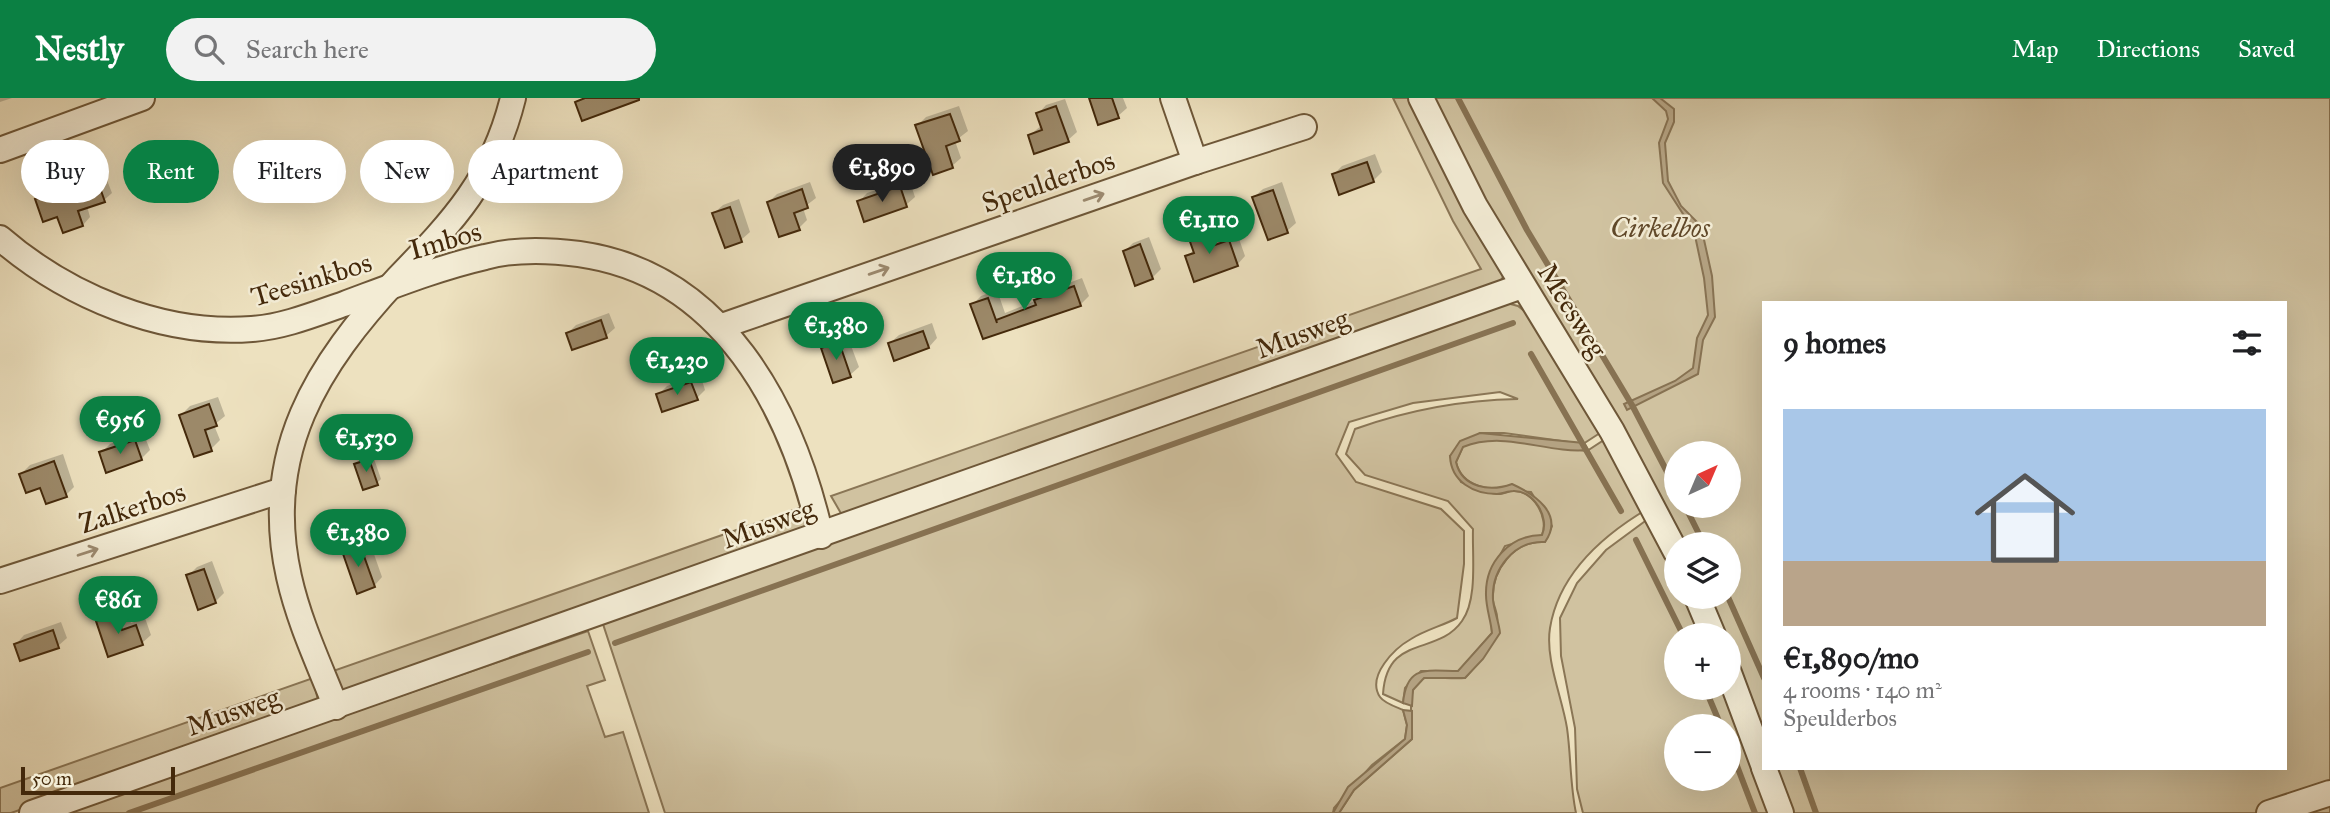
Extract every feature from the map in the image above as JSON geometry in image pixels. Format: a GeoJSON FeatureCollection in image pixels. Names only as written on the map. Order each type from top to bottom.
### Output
{"type":"FeatureCollection","features":[{"type":"Feature","properties":{"kind":"street"},"geometry":{"type":"LineString","coordinates":[[0,150],[142,98]]}},
{"type":"Feature","properties":{"kind":"street","name":"Teesinkbos"},"geometry":{"type":"LineString","coordinates":[[0,238],[25,260],[72,290],[125,311],[198,327],[253,329],[308,317],[390,288],[461,210],[489,169],[504,132],[513,98]]}},
{"type":"Feature","properties":{"kind":"street"},"geometry":{"type":"LineString","coordinates":[[1173,98],[1195,162]]}},
{"type":"Feature","properties":{"kind":"street","name":"Meesweg"},"geometry":{"type":"LineString","coordinates":[[1421,98],[1475,206],[1612,431],[1665,532]]}},
{"type":"Feature","properties":{"kind":"street","name":"Speulderbos"},"geometry":{"type":"LineString","coordinates":[[722,326],[1195,162],[1304,127]]}},
{"type":"Feature","properties":{"kind":"street","name":"Imbos"},"geometry":{"type":"LineString","coordinates":[[336,707],[308,637],[289,577],[282,524],[283,490],[297,427],[317,379],[338,347],[390,288],[488,256],[561,252],[591,256],[645,273],[681,295],[722,326],[758,373],[782,414],[809,483],[821,536]]}},
{"type":"Feature","properties":{"kind":"street","name":"Musweg"},"geometry":{"type":"LineString","coordinates":[[32,813],[1522,286]]}},
{"type":"Feature","properties":{"kind":"street","name":"Zalkerbos"},"geometry":{"type":"LineString","coordinates":[[0,581],[283,490]]}},
{"type":"Feature","properties":{"kind":"street"},"geometry":{"type":"LineString","coordinates":[[1739,700],[1762,763]]}},
{"type":"Feature","properties":{"kind":"street"},"geometry":{"type":"LineString","coordinates":[[1765,770],[1781,813]]}},
{"type":"Feature","properties":{"kind":"street"},"geometry":{"type":"LineString","coordinates":[[2269,813],[2330,793]]}},
{"type":"Feature","properties":{"kind":"green space"},"geometry":{"type":"Polygon","coordinates":[[[1393,98],[1416,98],[1501,268],[1503,277],[1494,290],[846,522],[831,496],[1481,269],[1453,221],[1393,98]]]}},
{"type":"Feature","properties":{"kind":"green space","name":"Cirkelbos"},"geometry":{"type":"Polygon","coordinates":[[[1430,98],[2330,98],[2330,813],[1783,813],[1768,770],[2287,770],[2287,301],[1762,301],[1762,755],[1741,697],[1741,623],[1714,623],[1709,609],[1741,609],[1741,532],[1674,532],[1666,518],[1741,518],[1741,441],[1664,441],[1664,515],[1475,190],[1430,98]]]}},
{"type":"Feature","properties":{"kind":"green space"},"geometry":{"type":"Polygon","coordinates":[[[1503,302],[1518,306],[1533,318],[1603,431],[1583,444],[1504,433],[1480,433],[1450,456],[1461,482],[1493,493],[1514,491],[1528,495],[1538,507],[1544,528],[1542,535],[1505,546],[1498,559],[1489,588],[1492,633],[1459,671],[1421,671],[1405,688],[1403,703],[1383,694],[1387,675],[1394,662],[1403,654],[1452,632],[1467,612],[1472,589],[1473,529],[1448,501],[1365,475],[1346,454],[1355,429],[1435,407],[1518,399],[1500,392],[1413,403],[1349,422],[1336,454],[1356,482],[1441,509],[1464,531],[1464,564],[1457,618],[1404,643],[1390,656],[1379,672],[1377,689],[1380,697],[1403,710],[1407,725],[1405,739],[1372,765],[1334,808],[1333,813],[665,813],[603,624],[1503,302]]]}},
{"type":"Feature","properties":{"kind":"green space"},"geometry":{"type":"Polygon","coordinates":[[[1607,438],[1649,508],[1615,530],[1573,573],[1555,608],[1550,628],[1550,652],[1567,728],[1576,813],[1339,813],[1354,790],[1412,739],[1412,695],[1418,681],[1425,678],[1465,678],[1476,666],[1489,645],[1497,622],[1493,589],[1500,568],[1514,552],[1524,546],[1545,542],[1552,526],[1531,492],[1486,488],[1467,480],[1456,462],[1463,446],[1482,439],[1587,451],[1607,438]]]}},
{"type":"Feature","properties":{"kind":"green space"},"geometry":{"type":"Polygon","coordinates":[[[805,506],[808,535],[344,696],[333,671],[805,506]]]}},
{"type":"Feature","properties":{"kind":"green space"},"geometry":{"type":"Polygon","coordinates":[[[1652,516],[1664,543],[1664,609],[1693,609],[1700,623],[1664,623],[1664,700],[1730,700],[1736,714],[1664,714],[1664,791],[1741,791],[1741,729],[1772,813],[1583,813],[1577,789],[1575,728],[1561,656],[1560,618],[1577,583],[1606,550],[1652,516]]]}},
{"type":"Feature","properties":{"kind":"green space"},"geometry":{"type":"Polygon","coordinates":[[[588,631],[605,680],[587,686],[605,737],[623,732],[649,813],[63,813],[588,631]]]}},
{"type":"Feature","properties":{"kind":"green space"},"geometry":{"type":"Polygon","coordinates":[[[313,678],[319,705],[11,813],[0,813],[0,788],[313,678]]]}},
{"type":"Feature","properties":{"kind":"shaded area"},"geometry":{"type":"Polygon","coordinates":[[[1652,98],[1660,98],[1674,109],[1674,122],[1665,143],[1668,181],[1681,206],[1701,226],[1712,276],[1715,317],[1703,340],[1698,374],[1627,410],[1624,404],[1675,381],[1693,368],[1697,338],[1708,315],[1704,278],[1694,231],[1663,183],[1659,143],[1668,119],[1666,111],[1652,98]]]}},
{"type":"Feature","properties":{"kind":"shaded area"},"geometry":{"type":"Polygon","coordinates":[[[1480,433],[1584,443],[1588,450],[1494,441],[1463,447],[1456,462],[1464,478],[1478,486],[1486,487],[1512,484],[1529,493],[1549,514],[1550,532],[1545,542],[1524,546],[1514,552],[1500,568],[1493,589],[1493,600],[1500,633],[1483,659],[1465,678],[1424,678],[1413,690],[1412,706],[1403,703],[1405,690],[1414,676],[1428,671],[1458,671],[1492,633],[1486,595],[1490,572],[1510,545],[1530,536],[1542,535],[1544,528],[1542,513],[1528,495],[1513,491],[1497,494],[1480,492],[1459,479],[1451,465],[1450,456],[1460,441],[1480,433]]]}},
{"type":"Feature","properties":{"kind":"shaded area"},"geometry":{"type":"Polygon","coordinates":[[[1403,710],[1412,711],[1412,739],[1354,790],[1339,813],[1333,813],[1348,787],[1405,739],[1407,725],[1403,710]]]}},
{"type":"Feature","properties":{"kind":"building"},"geometry":{"type":"Polygon","coordinates":[[[585,98],[639,100],[582,121],[575,102],[585,98]]]}},
{"type":"Feature","properties":{"kind":"building"},"geometry":{"type":"Polygon","coordinates":[[[1089,98],[1112,98],[1119,118],[1098,125],[1089,98]]]}},
{"type":"Feature","properties":{"kind":"building"},"geometry":{"type":"Polygon","coordinates":[[[1056,106],[1069,142],[1034,154],[1028,135],[1042,130],[1036,113],[1056,106]]]}},
{"type":"Feature","properties":{"kind":"building"},"geometry":{"type":"Polygon","coordinates":[[[950,114],[960,141],[946,146],[953,168],[933,175],[915,125],[950,114]]]}},
{"type":"Feature","properties":{"kind":"building"},"geometry":{"type":"Polygon","coordinates":[[[1367,162],[1374,182],[1339,195],[1332,174],[1367,162]]]}},
{"type":"Feature","properties":{"kind":"building"},"geometry":{"type":"Polygon","coordinates":[[[900,186],[907,207],[864,222],[857,201],[900,186]]]}},
{"type":"Feature","properties":{"kind":"building"},"geometry":{"type":"Polygon","coordinates":[[[802,189],[808,208],[794,213],[800,230],[779,237],[767,202],[802,189]]]}},
{"type":"Feature","properties":{"kind":"building"},"geometry":{"type":"Polygon","coordinates":[[[1273,190],[1288,233],[1268,240],[1252,197],[1273,190]]]}},
{"type":"Feature","properties":{"kind":"building"},"geometry":{"type":"Polygon","coordinates":[[[36,203],[102,203],[78,211],[83,226],[63,233],[57,217],[43,222],[36,203]]]}},
{"type":"Feature","properties":{"kind":"building"},"geometry":{"type":"Polygon","coordinates":[[[730,207],[742,242],[725,248],[712,213],[730,207]]]}},
{"type":"Feature","properties":{"kind":"building"},"geometry":{"type":"Polygon","coordinates":[[[1209,229],[1215,245],[1229,240],[1238,266],[1194,282],[1185,256],[1194,253],[1188,236],[1209,229]]]}},
{"type":"Feature","properties":{"kind":"building"},"geometry":{"type":"Polygon","coordinates":[[[1140,244],[1153,279],[1135,286],[1123,251],[1140,244]]]}},
{"type":"Feature","properties":{"kind":"building"},"geometry":{"type":"Polygon","coordinates":[[[1074,286],[1081,306],[983,339],[970,304],[988,298],[997,323],[996,320],[1036,305],[1034,300],[1074,286]]]}},
{"type":"Feature","properties":{"kind":"building"},"geometry":{"type":"Polygon","coordinates":[[[601,320],[607,338],[572,350],[566,333],[601,320]]]}},
{"type":"Feature","properties":{"kind":"building"},"geometry":{"type":"Polygon","coordinates":[[[923,331],[929,348],[894,361],[888,343],[923,331]]]}},
{"type":"Feature","properties":{"kind":"building"},"geometry":{"type":"Polygon","coordinates":[[[839,342],[851,377],[833,383],[821,348],[839,342]]]}},
{"type":"Feature","properties":{"kind":"building"},"geometry":{"type":"Polygon","coordinates":[[[691,382],[698,400],[662,412],[656,394],[691,382]]]}},
{"type":"Feature","properties":{"kind":"building"},"geometry":{"type":"Polygon","coordinates":[[[209,404],[217,426],[205,430],[212,451],[194,457],[179,415],[209,404]]]}},
{"type":"Feature","properties":{"kind":"building"},"geometry":{"type":"Polygon","coordinates":[[[135,440],[142,460],[106,473],[99,452],[135,440]]]}},
{"type":"Feature","properties":{"kind":"building"},"geometry":{"type":"Polygon","coordinates":[[[369,459],[378,485],[363,490],[354,464],[369,459]]]}},
{"type":"Feature","properties":{"kind":"building"},"geometry":{"type":"Polygon","coordinates":[[[54,461],[67,497],[46,504],[40,488],[26,493],[19,474],[54,461]]]}},
{"type":"Feature","properties":{"kind":"building"},"geometry":{"type":"Polygon","coordinates":[[[360,545],[375,587],[357,594],[342,551],[360,545]]]}},
{"type":"Feature","properties":{"kind":"building"},"geometry":{"type":"Polygon","coordinates":[[[204,569],[216,603],[198,610],[186,575],[204,569]]]}},
{"type":"Feature","properties":{"kind":"building"},"geometry":{"type":"Polygon","coordinates":[[[116,614],[122,630],[136,625],[143,645],[108,657],[96,621],[116,614]]]}},
{"type":"Feature","properties":{"kind":"building"},"geometry":{"type":"Polygon","coordinates":[[[53,630],[59,648],[20,661],[14,644],[53,630]]]}},
{"type":"Feature","properties":{"kind":"waterway"},"geometry":{"type":"LineString","coordinates":[[1458,98],[1527,230],[1632,405],[1664,466]]}},
{"type":"Feature","properties":{"kind":"waterway"},"geometry":{"type":"LineString","coordinates":[[615,643],[1513,323]]}},
{"type":"Feature","properties":{"kind":"waterway"},"geometry":{"type":"LineString","coordinates":[[1531,354],[1621,511]]}},
{"type":"Feature","properties":{"kind":"waterway"},"geometry":{"type":"LineString","coordinates":[[1691,518],[1698,532]]}},
{"type":"Feature","properties":{"kind":"waterway"},"geometry":{"type":"LineString","coordinates":[[1636,540],[1677,623]]}},
{"type":"Feature","properties":{"kind":"waterway"},"geometry":{"type":"LineString","coordinates":[[1733,609],[1762,674]]}},
{"type":"Feature","properties":{"kind":"waterway"},"geometry":{"type":"LineString","coordinates":[[129,813],[588,652]]}},
{"type":"Feature","properties":{"kind":"waterway"},"geometry":{"type":"LineString","coordinates":[[1710,700],[1716,714]]}},
{"type":"Feature","properties":{"kind":"waterway"},"geometry":{"type":"LineString","coordinates":[[1801,770],[1816,813]]}},
{"type":"Feature","properties":{"kind":"waterway"},"geometry":{"type":"LineString","coordinates":[[1741,776],[1755,813]]}}]}
